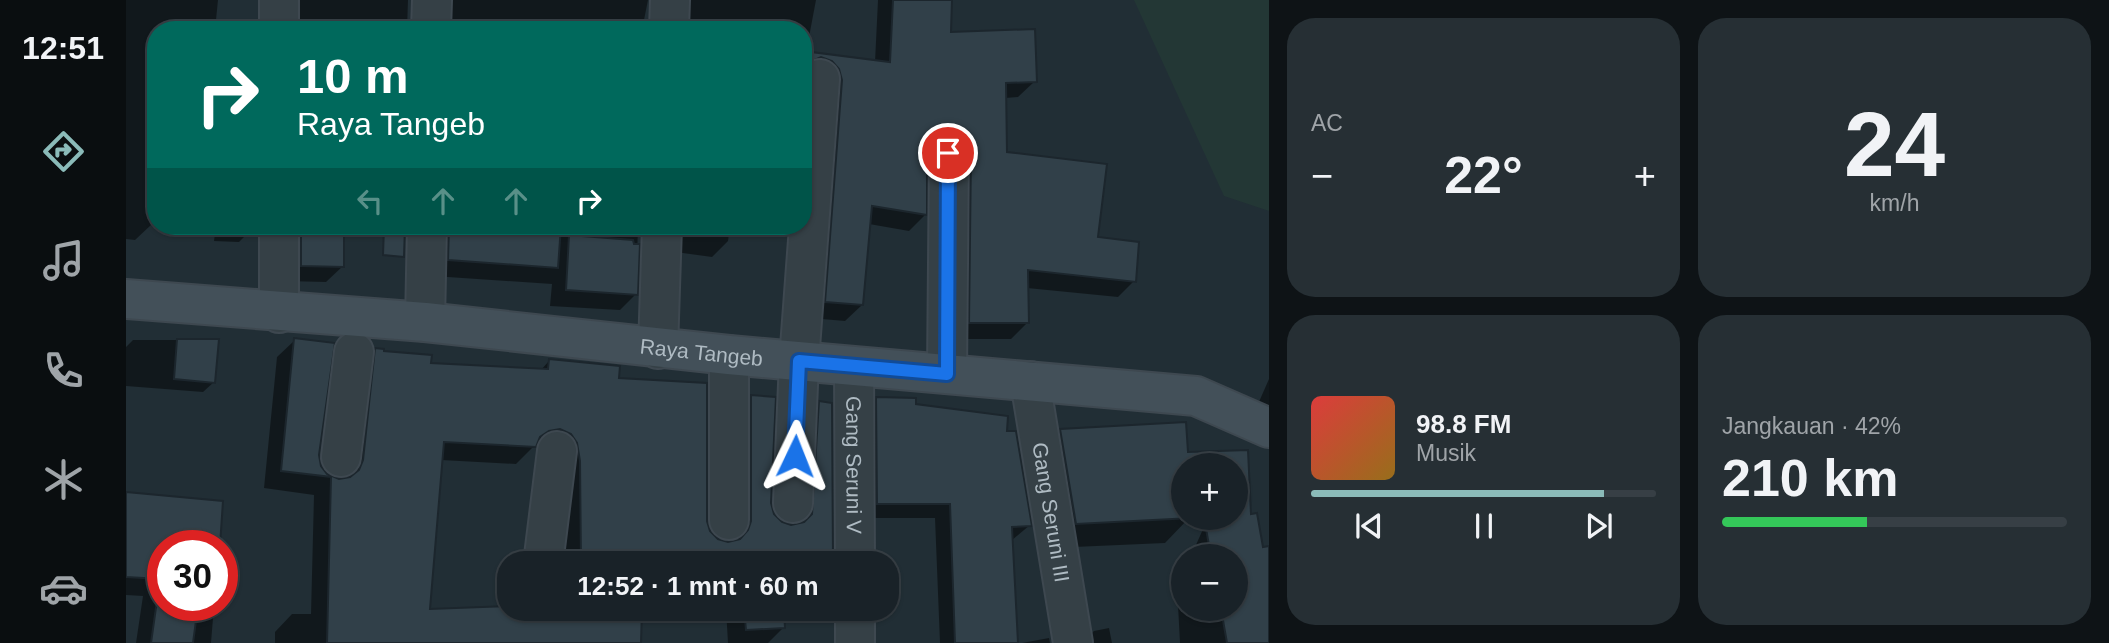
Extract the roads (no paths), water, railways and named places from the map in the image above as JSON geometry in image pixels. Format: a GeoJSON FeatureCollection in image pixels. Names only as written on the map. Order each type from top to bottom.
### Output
{"type":"FeatureCollection","features":[{"type":"Feature","properties":{"kind":"street"},"geometry":{"type":"LineString","coordinates":[[279,0],[279,21]]}},
{"type":"Feature","properties":{"kind":"street"},"geometry":{"type":"LineString","coordinates":[[431,21],[432,0]]}},
{"type":"Feature","properties":{"kind":"street"},"geometry":{"type":"LineString","coordinates":[[669,21],[670,0]]}},
{"type":"Feature","properties":{"kind":"street"},"geometry":{"type":"LineString","coordinates":[[812,186],[820,79]]}},
{"type":"Feature","properties":{"kind":"street"},"geometry":{"type":"LineString","coordinates":[[947,374],[948,153]]}},
{"type":"Feature","properties":{"kind":"street"},"geometry":{"type":"LineString","coordinates":[[279,235],[279,313]]}},
{"type":"Feature","properties":{"kind":"street"},"geometry":{"type":"LineString","coordinates":[[425,322],[427,235]]}},
{"type":"Feature","properties":{"kind":"street"},"geometry":{"type":"LineString","coordinates":[[658,349],[662,235]]}},
{"type":"Feature","properties":{"kind":"street"},"geometry":{"type":"LineString","coordinates":[[793,503],[799,361],[808,235]]}},
{"type":"Feature","properties":{"kind":"street","name":"Raya Tangeb"},"geometry":{"type":"LineString","coordinates":[[126,299],[279,313],[425,322],[658,349],[1196,396],[1269,428]]}},
{"type":"Feature","properties":{"kind":"street"},"geometry":{"type":"LineString","coordinates":[[341,457],[354,352]]}},
{"type":"Feature","properties":{"kind":"street"},"geometry":{"type":"LineString","coordinates":[[729,355],[729,520]]}},
{"type":"Feature","properties":{"kind":"street","name":"Gang Seruni V"},"geometry":{"type":"LineString","coordinates":[[854,367],[855,551]]}},
{"type":"Feature","properties":{"kind":"street","name":"Gang Seruni III"},"geometry":{"type":"LineString","coordinates":[[1030,381],[1073,643]]}},
{"type":"Feature","properties":{"kind":"street"},"geometry":{"type":"LineString","coordinates":[[545,551],[557,451]]}},
{"type":"Feature","properties":{"kind":"street"},"geometry":{"type":"LineString","coordinates":[[855,621],[855,643]]}}]}
